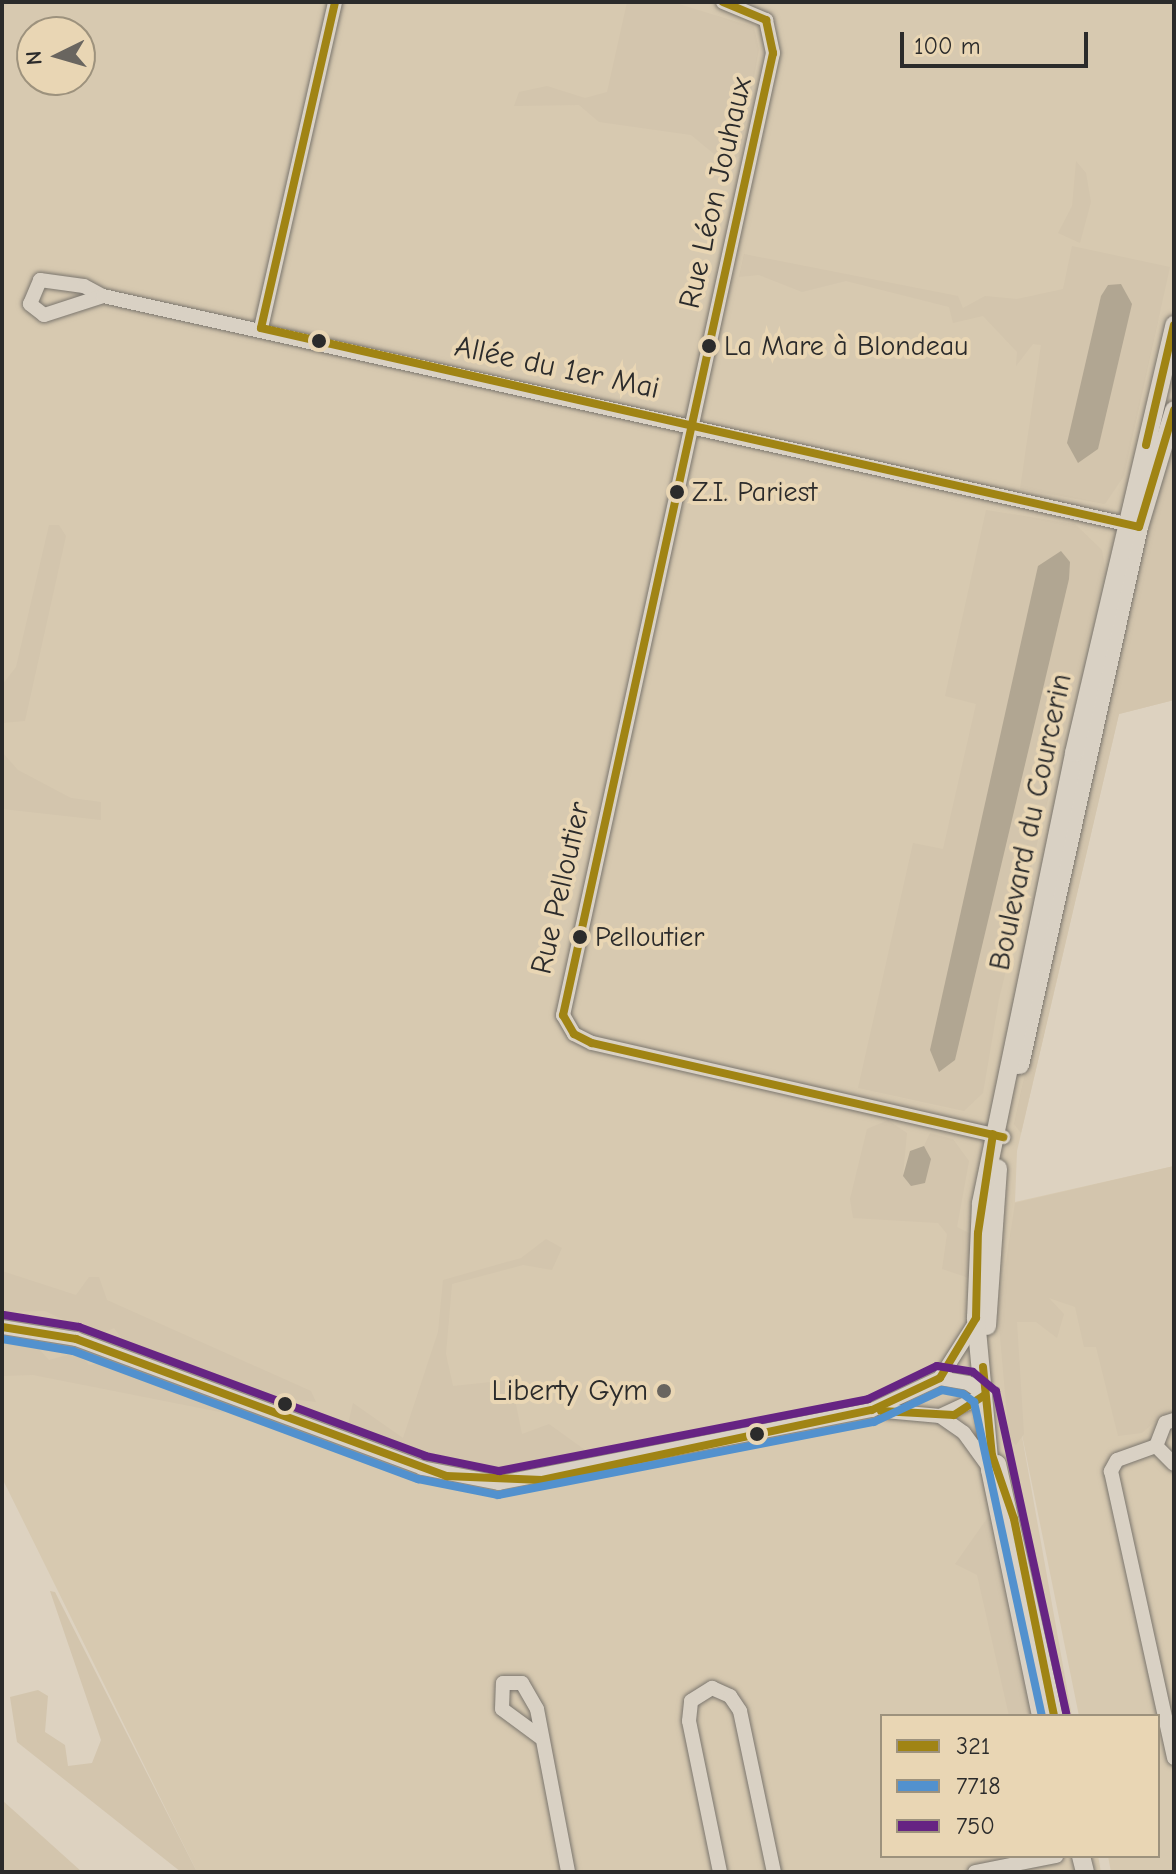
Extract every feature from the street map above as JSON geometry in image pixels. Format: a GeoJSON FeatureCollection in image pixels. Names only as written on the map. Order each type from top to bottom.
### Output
{"type":"FeatureCollection","features":[{"type":"Feature","properties":{"kind":"main road","name":"Boulevard du Courcerin"},"geometry":{"type":"LineString","coordinates":[[1041,1714],[991,1462],[978,1327],[987,1325],[998,1136],[1174,325]]}},
{"type":"Feature","properties":{"kind":"main road","name":"Boulevard du Courcerin"},"geometry":{"type":"LineString","coordinates":[[1132,525],[1174,410]]}},
{"type":"Feature","properties":{"kind":"main road","name":"Boulevard du Courcerin"},"geometry":{"type":"LineString","coordinates":[[991,1462],[1014,1519],[1054,1714]]}},
{"type":"Feature","properties":{"kind":"street"},"geometry":{"type":"LineString","coordinates":[[261,328],[335,2]]}},
{"type":"Feature","properties":{"kind":"street","name":"Rue Léon Jouhaux"},"geometry":{"type":"LineString","coordinates":[[691,425],[774,45],[761,16],[723,2]]}},
{"type":"Feature","properties":{"kind":"street","name":"Allée du 1er Mai"},"geometry":{"type":"LineString","coordinates":[[103,296],[261,328],[1132,525]]}},
{"type":"Feature","properties":{"kind":"street","name":"Rue Pelloutier"},"geometry":{"type":"LineString","coordinates":[[691,425],[564,987],[565,1021],[580,1038],[607,1047],[998,1136]]}},
{"type":"Feature","properties":{"kind":"street"},"geometry":{"type":"LineString","coordinates":[[2,1327],[76,1339],[422,1468],[487,1482],[542,1480],[872,1410],[940,1378],[978,1327]]}},
{"type":"Feature","properties":{"kind":"street"},"geometry":{"type":"LineString","coordinates":[[872,1410],[940,1416],[985,1395],[968,1383],[940,1378]]}},
{"type":"Feature","properties":{"kind":"street"},"geometry":{"type":"LineString","coordinates":[[940,1416],[975,1444],[991,1462]]}},
{"type":"Feature","properties":{"kind":"street"},"geometry":{"type":"LineString","coordinates":[[1174,1420],[1165,1423],[1156,1446],[1117,1460],[1111,1471],[1174,1758]]}},
{"type":"Feature","properties":{"kind":"street"},"geometry":{"type":"LineString","coordinates":[[1156,1446],[1174,1464]]}},
{"type":"Feature","properties":{"kind":"street"},"geometry":{"type":"LineString","coordinates":[[720,1872],[689,1721],[691,1701],[712,1688],[730,1696],[740,1711],[774,1872]]}},
{"type":"Feature","properties":{"kind":"street"},"geometry":{"type":"LineString","coordinates":[[540,1737],[568,1872]]}},
{"type":"Feature","properties":{"kind":"street"},"geometry":{"type":"LineString","coordinates":[[975,1872],[1046,1858]]}},
{"type":"Feature","properties":{"kind":"shaded area"},"geometry":{"type":"Polygon","coordinates":[[[2,2],[1174,2],[1174,700],[1119,714],[1017,1151],[1015,1202],[1174,1166],[1174,1872],[1111,1872],[1108,1858],[1160,1858],[1160,1714],[1079,1714],[1020,1425],[1072,1714],[880,1714],[880,1858],[1098,1858],[1101,1872],[197,1872],[2,1478],[2,2]]]}},
{"type":"Feature","properties":{"kind":"shaded area"},"geometry":{"type":"Polygon","coordinates":[[[627,2],[672,2],[754,27],[759,49],[740,156],[725,163],[691,135],[599,122],[579,105],[514,106],[519,92],[547,86],[585,98],[607,92],[627,2]]]}},
{"type":"Feature","properties":{"kind":"shaded area"},"geometry":{"type":"Polygon","coordinates":[[[1076,161],[1086,173],[1091,202],[1080,243],[1058,233],[1072,206],[1076,161]]]}},
{"type":"Feature","properties":{"kind":"shaded area"},"geometry":{"type":"Polygon","coordinates":[[[1072,246],[1170,267],[1124,476],[1105,504],[1020,489],[1041,345],[1033,344],[1016,366],[1017,352],[983,316],[953,323],[949,307],[846,281],[802,292],[759,275],[739,277],[744,254],[958,296],[963,308],[985,296],[1017,299],[1063,289],[1072,246]]]}},
{"type":"Feature","properties":{"kind":"shaded area"},"geometry":{"type":"Polygon","coordinates":[[[1121,284],[1132,304],[1098,449],[1078,463],[1067,443],[1101,296],[1108,285],[1121,284]]]}},
{"type":"Feature","properties":{"kind":"shaded area"},"geometry":{"type":"Polygon","coordinates":[[[1174,440],[1174,700],[1119,714],[1021,1133],[1014,1124],[1132,580],[1174,440]]]}},
{"type":"Feature","properties":{"kind":"shaded area"},"geometry":{"type":"Polygon","coordinates":[[[986,510],[1075,524],[1102,550],[1105,568],[999,999],[983,1093],[964,1111],[858,1088],[913,843],[943,849],[976,704],[945,696],[986,510]]]}},
{"type":"Feature","properties":{"kind":"shaded area"},"geometry":{"type":"Polygon","coordinates":[[[49,525],[59,525],[66,536],[25,721],[2,723],[2,685],[16,667],[49,525]]]}},
{"type":"Feature","properties":{"kind":"shaded area"},"geometry":{"type":"Polygon","coordinates":[[[1061,551],[1070,562],[1069,579],[955,1060],[939,1072],[930,1050],[1038,566],[1061,551]]]}},
{"type":"Feature","properties":{"kind":"shaded area"},"geometry":{"type":"Polygon","coordinates":[[[2,752],[18,770],[71,798],[101,802],[101,820],[2,809],[2,752]]]}},
{"type":"Feature","properties":{"kind":"shaded area"},"geometry":{"type":"Polygon","coordinates":[[[888,1120],[907,1133],[903,1175],[931,1159],[924,1146],[930,1133],[953,1139],[969,1161],[957,1227],[971,1234],[969,1278],[942,1269],[947,1234],[938,1223],[853,1218],[850,1199],[867,1129],[888,1120]]]}},
{"type":"Feature","properties":{"kind":"shaded area"},"geometry":{"type":"Polygon","coordinates":[[[924,1146],[931,1159],[925,1183],[911,1186],[903,1176],[910,1151],[924,1146]]]}},
{"type":"Feature","properties":{"kind":"shaded area"},"geometry":{"type":"Polygon","coordinates":[[[1174,1166],[1174,1405],[1142,1433],[1118,1436],[1096,1347],[1084,1347],[1075,1307],[1049,1298],[1064,1314],[1057,1338],[1036,1322],[1017,1322],[1024,1434],[1016,1445],[1009,1438],[998,1314],[1015,1203],[1174,1166]]]}},
{"type":"Feature","properties":{"kind":"shaded area"},"geometry":{"type":"Polygon","coordinates":[[[546,1239],[562,1248],[552,1270],[523,1265],[452,1284],[446,1354],[453,1386],[511,1380],[522,1434],[549,1424],[592,1455],[677,1434],[683,1443],[497,1476],[433,1465],[346,1433],[353,1403],[403,1438],[438,1332],[443,1280],[521,1258],[546,1239]]]}},
{"type":"Feature","properties":{"kind":"shaded area"},"geometry":{"type":"Polygon","coordinates":[[[2,1271],[76,1295],[89,1277],[99,1277],[107,1300],[311,1391],[316,1402],[242,1393],[131,1351],[114,1328],[97,1336],[45,1311],[2,1312],[2,1271]]]}},
{"type":"Feature","properties":{"kind":"shaded area"},"geometry":{"type":"Polygon","coordinates":[[[31,1340],[49,1360],[78,1352],[89,1365],[106,1362],[212,1402],[225,1413],[33,1375],[2,1376],[2,1341],[31,1340]]]}},
{"type":"Feature","properties":{"kind":"shaded area"},"geometry":{"type":"Polygon","coordinates":[[[944,1385],[973,1393],[963,1405],[937,1409],[909,1403],[944,1385]]]}},
{"type":"Feature","properties":{"kind":"shaded area"},"geometry":{"type":"Polygon","coordinates":[[[988,1517],[1030,1714],[1009,1714],[977,1575],[955,1564],[988,1517]]]}},
{"type":"Feature","properties":{"kind":"shaded area"},"geometry":{"type":"Polygon","coordinates":[[[50,1591],[55,1592],[197,1872],[181,1872],[17,1742],[10,1697],[38,1690],[48,1696],[45,1732],[65,1745],[68,1766],[92,1763],[101,1740],[50,1591]]]}},
{"type":"Feature","properties":{"kind":"shaded area"},"geometry":{"type":"Polygon","coordinates":[[[2,1800],[82,1872],[2,1872],[2,1800]]]}},
{"type":"Feature","properties":{"kind":"transit line","name":"321"},"geometry":{"type":"LineString","coordinates":[[261,328],[335,2]]}},
{"type":"Feature","properties":{"kind":"transit line","name":"321"},"geometry":{"type":"LineString","coordinates":[[723,2],[766,20],[773,53],[563,1015],[574,1034],[592,1043],[1003,1137]]}},
{"type":"Feature","properties":{"kind":"transit line","name":"321"},"geometry":{"type":"LineString","coordinates":[[1146,445],[1174,325]]}},
{"type":"Feature","properties":{"kind":"transit line","name":"321"},"geometry":{"type":"LineString","coordinates":[[261,328],[1139,527],[1174,410]]}},
{"type":"Feature","properties":{"kind":"transit line","name":"321"},"geometry":{"type":"LineString","coordinates":[[2,1327],[76,1339],[446,1476],[542,1480],[872,1410],[940,1378],[976,1318],[978,1233],[993,1134]]}},
{"type":"Feature","properties":{"kind":"transit line","name":"750"},"geometry":{"type":"LineString","coordinates":[[4,1315],[79,1327],[425,1456],[499,1471],[868,1399],[937,1366],[973,1372],[996,1391],[1066,1713]]}},
{"type":"Feature","properties":{"kind":"transit line","name":"7718"},"geometry":{"type":"LineString","coordinates":[[2,1339],[73,1351],[418,1479],[498,1495],[874,1422],[942,1390],[963,1394],[974,1402],[1042,1714]]}},
{"type":"Feature","properties":{"kind":"transit line","name":"321"},"geometry":{"type":"LineString","coordinates":[[983,1367],[992,1455],[1014,1519],[1054,1714]]}},
{"type":"Feature","properties":{"kind":"transit line","name":"321"},"geometry":{"type":"LineString","coordinates":[[881,1411],[954,1415],[985,1395]]}},
{"type":"Feature","properties":{"kind":"place","name":"La Mare à Blondeau"},"geometry":{"type":"Point","coordinates":[709,346]}},
{"type":"Feature","properties":{"kind":"place","name":"Z.I. Pariest"},"geometry":{"type":"Point","coordinates":[677,492]}},
{"type":"Feature","properties":{"kind":"place","name":"Pelloutier"},"geometry":{"type":"Point","coordinates":[580,937]}},
{"type":"Feature","properties":{"kind":"place","name":"Liberty Gym"},"geometry":{"type":"Point","coordinates":[664,1391]}}]}
